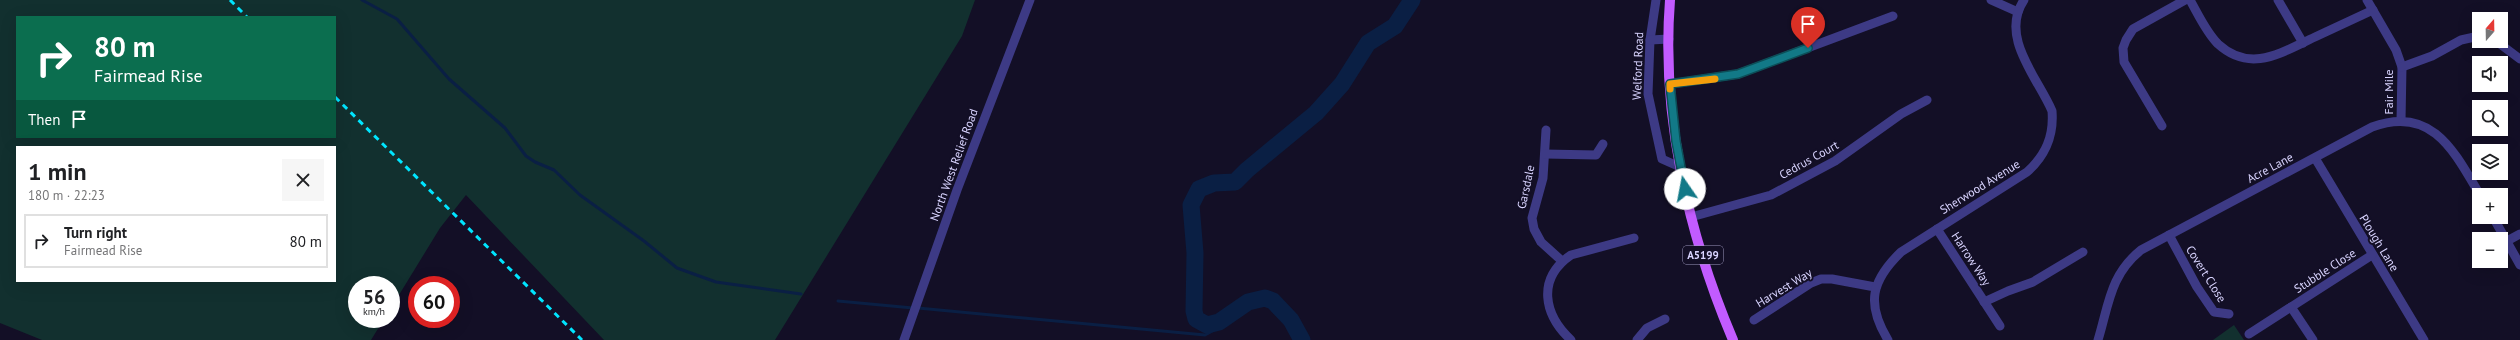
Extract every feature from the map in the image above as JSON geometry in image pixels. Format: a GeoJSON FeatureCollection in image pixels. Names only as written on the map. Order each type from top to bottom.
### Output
{"type":"FeatureCollection","features":[{"type":"Feature","properties":{"kind":"main road","name":"A5199"},"geometry":{"type":"LineString","coordinates":[[1670,0],[1670,84],[1680,167],[1691,217],[1706,265],[1733,340]]}},
{"type":"Feature","properties":{"kind":"street","name":"North West Relief Road"},"geometry":{"type":"LineString","coordinates":[[904,340],[957,190],[1030,0]]}},
{"type":"Feature","properties":{"kind":"street","name":"Welford Road"},"geometry":{"type":"LineString","coordinates":[[1656,0],[1650,40],[1648,94],[1655,133],[1662,159],[1680,167]]}},
{"type":"Feature","properties":{"kind":"street"},"geometry":{"type":"LineString","coordinates":[[1991,0],[2018,12]]}},
{"type":"Feature","properties":{"kind":"street","name":"Sherwood Avenue"},"geometry":{"type":"LineString","coordinates":[[1888,340],[1875,312],[1875,287],[1885,268],[1901,252],[2027,172],[2040,159],[2049,144],[2053,122],[2052,111],[2019,48],[2016,37],[2018,12],[2024,0]]}},
{"type":"Feature","properties":{"kind":"street"},"geometry":{"type":"LineString","coordinates":[[2162,126],[2124,62],[2123,48],[2133,29],[2185,0]]}},
{"type":"Feature","properties":{"kind":"street"},"geometry":{"type":"LineString","coordinates":[[2190,0],[2211,36],[2229,52],[2241,57],[2254,59],[2275,56],[2373,10]]}},
{"type":"Feature","properties":{"kind":"street"},"geometry":{"type":"LineString","coordinates":[[2278,0],[2303,43]]}},
{"type":"Feature","properties":{"kind":"street","name":"Fair Mile"},"geometry":{"type":"LineString","coordinates":[[2367,0],[2396,50],[2402,67],[2401,122]]}},
{"type":"Feature","properties":{"kind":"street"},"geometry":{"type":"LineString","coordinates":[[1670,84],[1738,74],[1893,16]]}},
{"type":"Feature","properties":{"kind":"street"},"geometry":{"type":"LineString","coordinates":[[2402,67],[2432,56],[2461,40],[2472,38]]}},
{"type":"Feature","properties":{"kind":"street"},"geometry":{"type":"LineString","coordinates":[[1650,40],[1669,39]]}},
{"type":"Feature","properties":{"kind":"street"},"geometry":{"type":"LineString","coordinates":[[2505,48],[2520,59]]}},
{"type":"Feature","properties":{"kind":"street","name":"Cedrus Court"},"geometry":{"type":"LineString","coordinates":[[1691,217],[1771,194],[1835,160],[1901,114],[1927,100]]}},
{"type":"Feature","properties":{"kind":"street","name":"Acre Lane"},"geometry":{"type":"LineString","coordinates":[[2098,340],[2114,284],[2120,271],[2127,261],[2141,250],[2372,127],[2389,121],[2401,122],[2426,128],[2445,140],[2455,152],[2476,188]]}},
{"type":"Feature","properties":{"kind":"street","name":"Garsdale"},"geometry":{"type":"LineString","coordinates":[[1546,130],[1542,183],[1532,218],[1541,242],[1562,261]]}},
{"type":"Feature","properties":{"kind":"street","name":"Garsdale"},"geometry":{"type":"LineString","coordinates":[[1545,154],[1596,155],[1603,144]]}},
{"type":"Feature","properties":{"kind":"street","name":"Plough Lane"},"geometry":{"type":"LineString","coordinates":[[2315,158],[2424,340]]}},
{"type":"Feature","properties":{"kind":"street","name":"Harrow Way"},"geometry":{"type":"LineString","coordinates":[[1937,228],[2000,326]]}},
{"type":"Feature","properties":{"kind":"street"},"geometry":{"type":"LineString","coordinates":[[2508,240],[2520,234]]}},
{"type":"Feature","properties":{"kind":"street","name":"Covert Close"},"geometry":{"type":"LineString","coordinates":[[2169,235],[2197,287],[2214,312],[2229,314]]}},
{"type":"Feature","properties":{"kind":"street"},"geometry":{"type":"LineString","coordinates":[[1571,340],[1553,320],[1548,302],[1549,284],[1562,261],[1583,250],[1604,248],[1634,238]]}},
{"type":"Feature","properties":{"kind":"street"},"geometry":{"type":"LineString","coordinates":[[2508,243],[2520,265]]}},
{"type":"Feature","properties":{"kind":"street","name":"Harrow Way"},"geometry":{"type":"LineString","coordinates":[[1984,302],[2008,290],[2033,282],[2083,252]]}},
{"type":"Feature","properties":{"kind":"street","name":"Stubble Close"},"geometry":{"type":"LineString","coordinates":[[2249,334],[2372,255]]}},
{"type":"Feature","properties":{"kind":"street","name":"Harvest Way"},"geometry":{"type":"LineString","coordinates":[[1754,320],[1812,283],[1821,279],[1875,287]]}},
{"type":"Feature","properties":{"kind":"street","name":"Stubble Close"},"geometry":{"type":"LineString","coordinates":[[2291,307],[2313,340]]}},
{"type":"Feature","properties":{"kind":"street"},"geometry":{"type":"LineString","coordinates":[[1637,340],[1647,328],[1665,319]]}},
{"type":"Feature","properties":{"kind":"green space"},"geometry":{"type":"Polygon","coordinates":[[[0,0],[975,0],[962,36],[775,340],[604,340],[466,195],[440,228],[411,276],[408,276],[408,280],[400,293],[400,276],[348,276],[348,328],[378,328],[371,340],[42,340],[0,323],[0,0]]]}},
{"type":"Feature","properties":{"kind":"green space"},"geometry":{"type":"Polygon","coordinates":[[[2234,325],[2244,340],[2213,340],[2234,325]]]}},
{"type":"Feature","properties":{"kind":"waterway"},"geometry":{"type":"LineString","coordinates":[[362,0],[397,19],[449,79],[505,128],[526,156],[535,162],[554,170],[580,195],[644,241],[677,268],[716,282],[801,294]]}},
{"type":"Feature","properties":{"kind":"waterway"},"geometry":{"type":"LineString","coordinates":[[1302,340],[1291,320],[1273,301],[1265,298],[1248,302],[1219,322],[1207,325],[1196,319],[1194,311],[1195,253],[1191,205],[1199,189],[1214,183],[1235,182],[1247,170],[1316,113],[1342,84],[1368,43],[1395,26],[1412,0]]}},
{"type":"Feature","properties":{"kind":"waterway"},"geometry":{"type":"LineString","coordinates":[[838,301],[913,308]]}},
{"type":"Feature","properties":{"kind":"waterway"},"geometry":{"type":"LineString","coordinates":[[918,308],[1205,335],[1214,330],[1219,322]]}},
{"type":"Feature","properties":{"kind":"railway"},"geometry":{"type":"LineString","coordinates":[[230,0],[246,16]]}},
{"type":"Feature","properties":{"kind":"railway"},"geometry":{"type":"LineString","coordinates":[[336,98],[582,340]]}},
{"type":"Feature","properties":{"kind":"slow traffic"},"geometry":{"type":"LineString","coordinates":[[1670,89],[1670,84],[1715,79]]}},
{"type":"Feature","properties":{"kind":"route"},"geometry":{"type":"LineString","coordinates":[[1685,189],[1676,141],[1670,84],[1713,79],[1738,74],[1808,48]]}}]}
